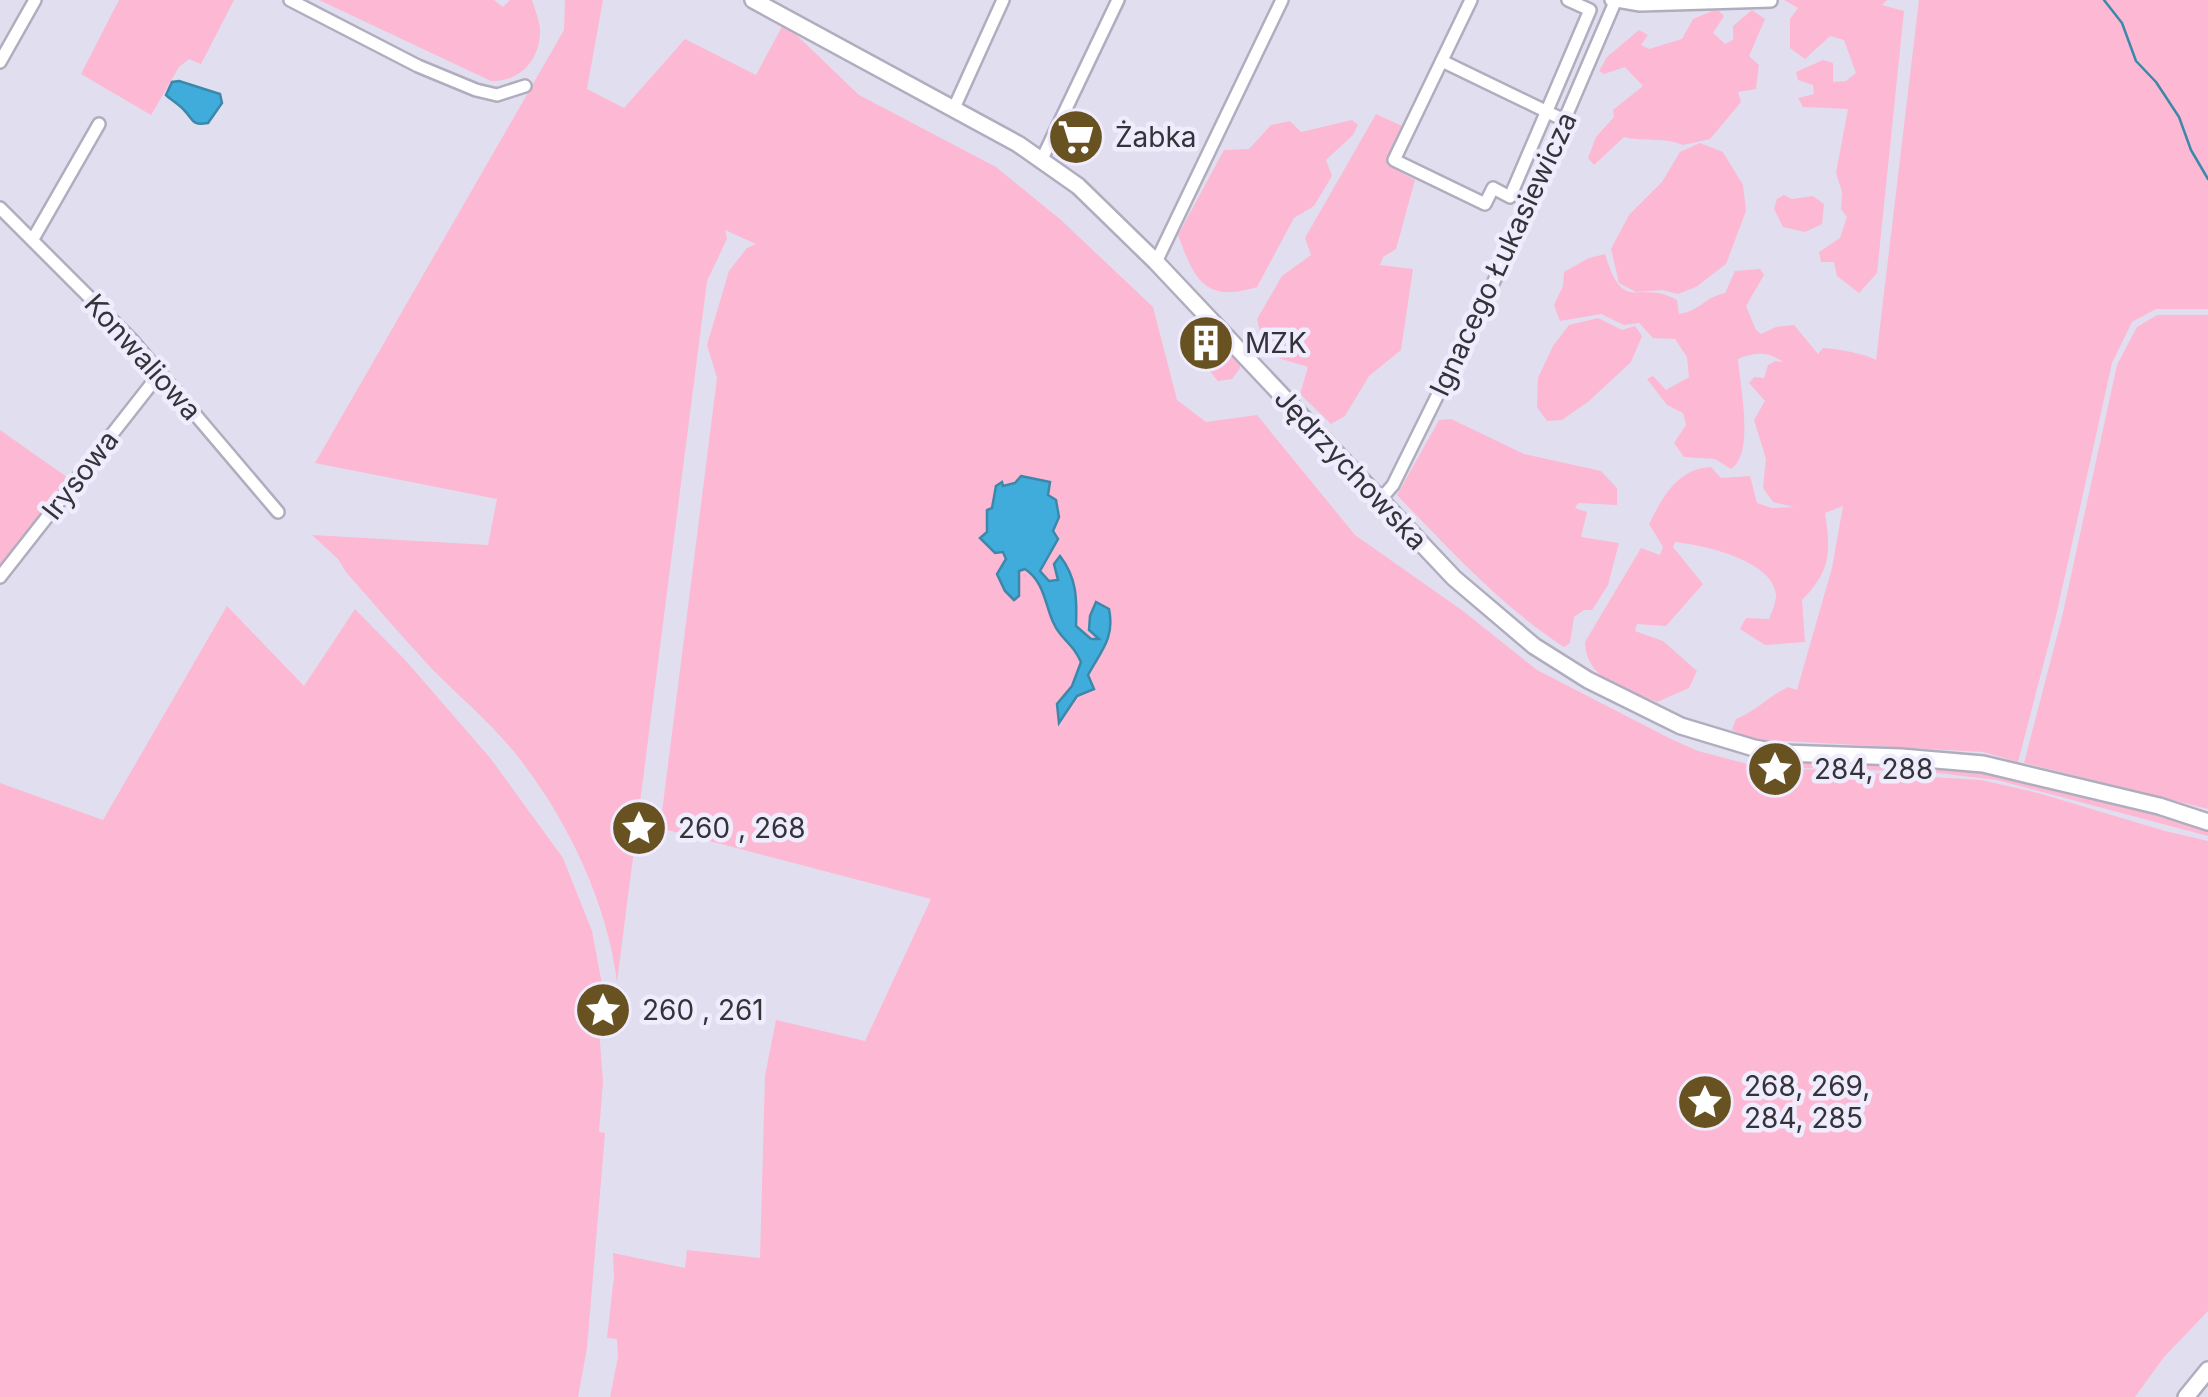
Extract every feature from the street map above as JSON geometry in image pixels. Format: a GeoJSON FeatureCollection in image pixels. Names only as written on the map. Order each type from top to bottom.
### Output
{"type":"FeatureCollection","features":[{"type":"Feature","properties":{"kind":"main road","name":"Jędrzychowska"},"geometry":{"type":"LineString","coordinates":[[753,0],[1042,159],[1092,198],[1454,578],[1550,657],[1681,726],[1754,748],[1782,754],[1901,756],[1983,764],[2144,802],[2208,822]]}},
{"type":"Feature","properties":{"kind":"main road"},"geometry":{"type":"LineString","coordinates":[[2186,1397],[2208,1370]]}},
{"type":"Feature","properties":{"kind":"street"},"geometry":{"type":"LineString","coordinates":[[0,62],[35,0]]}},
{"type":"Feature","properties":{"kind":"street"},"geometry":{"type":"LineString","coordinates":[[290,0],[418,66],[476,90],[497,94],[525,86]]}},
{"type":"Feature","properties":{"kind":"street"},"geometry":{"type":"LineString","coordinates":[[954,108],[1003,0]]}},
{"type":"Feature","properties":{"kind":"street"},"geometry":{"type":"LineString","coordinates":[[1042,159],[1118,0]]}},
{"type":"Feature","properties":{"kind":"street"},"geometry":{"type":"LineString","coordinates":[[1156,262],[1282,0]]}},
{"type":"Feature","properties":{"kind":"street"},"geometry":{"type":"LineString","coordinates":[[1471,0],[1394,160],[1485,204],[1493,188],[1510,197],[1590,10],[1568,0]]}},
{"type":"Feature","properties":{"kind":"street"},"geometry":{"type":"LineString","coordinates":[[1613,1],[1771,1]]}},
{"type":"Feature","properties":{"kind":"street","name":"Ignacego Łukasiewicza"},"geometry":{"type":"LineString","coordinates":[[1380,500],[1393,485],[1502,263],[1566,121],[1613,1]]}},
{"type":"Feature","properties":{"kind":"street"},"geometry":{"type":"LineString","coordinates":[[1442,61],[1566,121]]}},
{"type":"Feature","properties":{"kind":"street"},"geometry":{"type":"LineString","coordinates":[[34,239],[99,124]]}},
{"type":"Feature","properties":{"kind":"street"},"geometry":{"type":"LineString","coordinates":[[1052,138],[1068,146]]}},
{"type":"Feature","properties":{"kind":"street","name":"Konwaliowa"},"geometry":{"type":"LineString","coordinates":[[0,208],[160,373],[278,512]]}},
{"type":"Feature","properties":{"kind":"street","name":"Irysowa"},"geometry":{"type":"LineString","coordinates":[[0,576],[160,373]]}},
{"type":"Feature","properties":{"kind":"shaded area"},"geometry":{"type":"Polygon","coordinates":[[[119,0],[234,0],[201,64],[189,59],[179,67],[151,115],[81,74],[119,0]]]}},
{"type":"Feature","properties":{"kind":"shaded area"},"geometry":{"type":"Polygon","coordinates":[[[319,0],[494,0],[503,7],[510,0],[532,0],[539,23],[539,42],[532,60],[519,74],[491,81],[319,0]]]}},
{"type":"Feature","properties":{"kind":"shaded area"},"geometry":{"type":"Polygon","coordinates":[[[565,0],[603,0],[587,89],[624,108],[685,39],[756,75],[784,23],[859,95],[996,167],[1061,220],[1153,307],[1177,400],[1206,422],[1257,415],[1355,535],[1463,611],[1537,670],[1671,739],[1698,751],[1755,766],[1981,780],[2208,841],[2208,1311],[2164,1357],[2135,1397],[610,1397],[618,1357],[617,1339],[607,1338],[613,1253],[685,1268],[687,1250],[760,1258],[765,1076],[776,1020],[865,1041],[931,899],[660,828],[717,378],[707,345],[729,271],[747,248],[756,244],[725,230],[727,239],[707,281],[617,982],[595,893],[569,835],[537,782],[499,735],[433,670],[338,559],[312,535],[488,545],[497,499],[315,463],[564,30],[565,0]]]}},
{"type":"Feature","properties":{"kind":"shaded area"},"geometry":{"type":"Polygon","coordinates":[[[1784,0],[1887,0],[1882,5],[1904,11],[1877,273],[1859,293],[1837,276],[1834,262],[1821,262],[1819,252],[1840,238],[1847,217],[1841,209],[1842,192],[1836,173],[1848,109],[1803,107],[1798,98],[1814,94],[1813,85],[1798,80],[1796,72],[1823,60],[1833,63],[1833,82],[1846,81],[1856,73],[1844,40],[1830,36],[1805,59],[1790,48],[1790,19],[1798,8],[1784,0]]]}},
{"type":"Feature","properties":{"kind":"shaded area"},"geometry":{"type":"Polygon","coordinates":[[[1919,0],[2208,0],[2208,309],[2156,309],[2132,322],[2112,363],[2056,616],[2018,762],[1983,752],[1786,741],[1761,743],[1732,730],[1736,719],[1781,691],[1788,687],[1797,690],[1832,568],[1843,506],[1825,513],[1827,560],[1819,580],[1802,600],[1805,642],[1765,645],[1740,629],[1746,618],[1769,619],[1776,595],[1763,572],[1735,556],[1675,542],[1673,547],[1703,584],[1666,626],[1637,624],[1635,631],[1663,641],[1697,671],[1689,688],[1657,702],[1621,688],[1592,666],[1585,642],[1641,548],[1660,555],[1663,547],[1649,524],[1666,495],[1689,473],[1711,467],[1721,478],[1750,476],[1757,503],[1772,508],[1794,507],[1773,502],[1763,488],[1766,459],[1754,420],[1765,401],[1749,383],[1754,377],[1764,378],[1768,365],[1783,362],[1761,354],[1738,359],[1744,434],[1738,461],[1731,469],[1715,459],[1684,457],[1674,443],[1686,425],[1683,413],[1667,405],[1647,379],[1653,376],[1666,390],[1689,377],[1687,357],[1675,339],[1653,338],[1639,323],[1624,325],[1601,314],[1560,321],[1554,305],[1563,286],[1564,272],[1605,254],[1619,285],[1633,292],[1663,294],[1677,300],[1679,314],[1725,293],[1735,271],[1760,269],[1764,275],[1746,306],[1761,334],[1794,325],[1818,354],[1823,348],[1876,360],[1919,0]]]}},
{"type":"Feature","properties":{"kind":"shaded area"},"geometry":{"type":"Polygon","coordinates":[[[1717,9],[1724,16],[1713,33],[1725,44],[1733,40],[1733,26],[1752,10],[1765,19],[1749,56],[1759,65],[1756,89],[1738,92],[1741,102],[1710,139],[1683,145],[1624,137],[1594,165],[1588,158],[1596,137],[1614,117],[1613,110],[1643,86],[1625,67],[1604,74],[1599,71],[1607,57],[1639,30],[1648,35],[1641,45],[1649,49],[1682,39],[1693,19],[1717,9]]]}},
{"type":"Feature","properties":{"kind":"shaded area"},"geometry":{"type":"Polygon","coordinates":[[[1376,114],[1402,126],[1387,165],[1415,180],[1396,249],[1383,257],[1380,265],[1413,269],[1401,350],[1369,376],[1345,416],[1331,424],[1300,394],[1308,367],[1265,354],[1257,319],[1282,276],[1311,255],[1305,238],[1376,114]]]}},
{"type":"Feature","properties":{"kind":"shaded area"},"geometry":{"type":"Polygon","coordinates":[[[1352,120],[1358,125],[1353,135],[1326,160],[1332,176],[1314,206],[1294,218],[1257,287],[1225,292],[1204,284],[1178,235],[1224,150],[1249,149],[1271,125],[1290,121],[1301,132],[1352,120]]]}},
{"type":"Feature","properties":{"kind":"shaded area"},"geometry":{"type":"Polygon","coordinates":[[[1700,143],[1723,152],[1743,185],[1746,211],[1726,264],[1696,287],[1678,294],[1662,290],[1636,292],[1619,283],[1611,249],[1629,215],[1662,182],[1680,152],[1700,143]]]}},
{"type":"Feature","properties":{"kind":"shaded area"},"geometry":{"type":"Polygon","coordinates":[[[1784,195],[1792,199],[1813,196],[1824,204],[1822,224],[1805,232],[1783,227],[1774,209],[1777,199],[1784,195]]]}},
{"type":"Feature","properties":{"kind":"shaded area"},"geometry":{"type":"Polygon","coordinates":[[[2157,315],[2208,315],[2208,809],[2024,763],[2062,617],[2117,365],[2137,327],[2157,315]]]}},
{"type":"Feature","properties":{"kind":"shaded area"},"geometry":{"type":"Polygon","coordinates":[[[1598,318],[1622,330],[1635,326],[1642,336],[1631,362],[1562,420],[1547,421],[1537,407],[1538,378],[1553,346],[1569,325],[1598,318]]]}},
{"type":"Feature","properties":{"kind":"shaded area"},"geometry":{"type":"Polygon","coordinates":[[[1205,324],[1240,361],[1232,379],[1218,381],[1209,370],[1206,355],[1214,352],[1210,335],[1201,336],[1205,324]]]}},
{"type":"Feature","properties":{"kind":"shaded area"},"geometry":{"type":"Polygon","coordinates":[[[1451,419],[1524,454],[1601,471],[1617,488],[1617,505],[1578,503],[1575,508],[1587,512],[1581,537],[1619,543],[1608,585],[1592,610],[1574,617],[1570,643],[1564,647],[1497,595],[1397,495],[1439,420],[1451,419]]]}},
{"type":"Feature","properties":{"kind":"shaded area"},"geometry":{"type":"Polygon","coordinates":[[[0,430],[71,480],[0,570],[0,430]]]}},
{"type":"Feature","properties":{"kind":"shaded area"},"geometry":{"type":"Polygon","coordinates":[[[227,606],[304,686],[355,609],[491,759],[563,858],[592,931],[607,1011],[599,1029],[603,1082],[599,1132],[605,1133],[587,1348],[578,1397],[0,1397],[0,783],[103,820],[227,606]]]}},
{"type":"Feature","properties":{"kind":"shaded area"},"geometry":{"type":"Polygon","coordinates":[[[1787,760],[1907,763],[2007,773],[2208,827],[2208,836],[1997,780],[1929,772],[1803,768],[1787,765],[1787,760]]]}},
{"type":"Feature","properties":{"kind":"water"},"geometry":{"type":"Polygon","coordinates":[[[172,82],[220,94],[222,103],[208,123],[196,123],[166,95],[172,82]]]}},
{"type":"Feature","properties":{"kind":"water"},"geometry":{"type":"Polygon","coordinates":[[[1021,476],[1050,482],[1048,495],[1056,500],[1059,517],[1053,531],[1058,539],[1040,571],[1049,581],[1058,580],[1054,564],[1060,556],[1066,564],[1075,589],[1076,626],[1091,639],[1099,639],[1089,630],[1090,616],[1096,602],[1109,609],[1108,636],[1088,675],[1094,689],[1077,696],[1059,723],[1057,704],[1072,686],[1081,662],[1056,627],[1033,576],[1025,569],[1019,571],[1019,596],[1014,600],[997,574],[1006,559],[1003,552],[995,553],[980,538],[987,532],[987,510],[992,508],[996,486],[1002,482],[1003,486],[1015,483],[1021,476]]]}},
{"type":"Feature","properties":{"kind":"waterway"},"geometry":{"type":"LineString","coordinates":[[2104,0],[2122,23],[2136,61],[2156,82],[2179,117],[2191,150],[2208,179]]}},
{"type":"Feature","properties":{"kind":"place","name":"Żabka"},"geometry":{"type":"Point","coordinates":[1076,137]}},
{"type":"Feature","properties":{"kind":"place","name":"MZK"},"geometry":{"type":"Point","coordinates":[1206,343]}},
{"type":"Feature","properties":{"kind":"place","name":"284, 288"},"geometry":{"type":"Point","coordinates":[1775,769]}},
{"type":"Feature","properties":{"kind":"place","name":"260 , 268"},"geometry":{"type":"Point","coordinates":[639,828]}},
{"type":"Feature","properties":{"kind":"place","name":"260 , 261"},"geometry":{"type":"Point","coordinates":[603,1010]}},
{"type":"Feature","properties":{"kind":"place","name":"268, 269, 284, 285"},"geometry":{"type":"Point","coordinates":[1705,1102]}}]}
